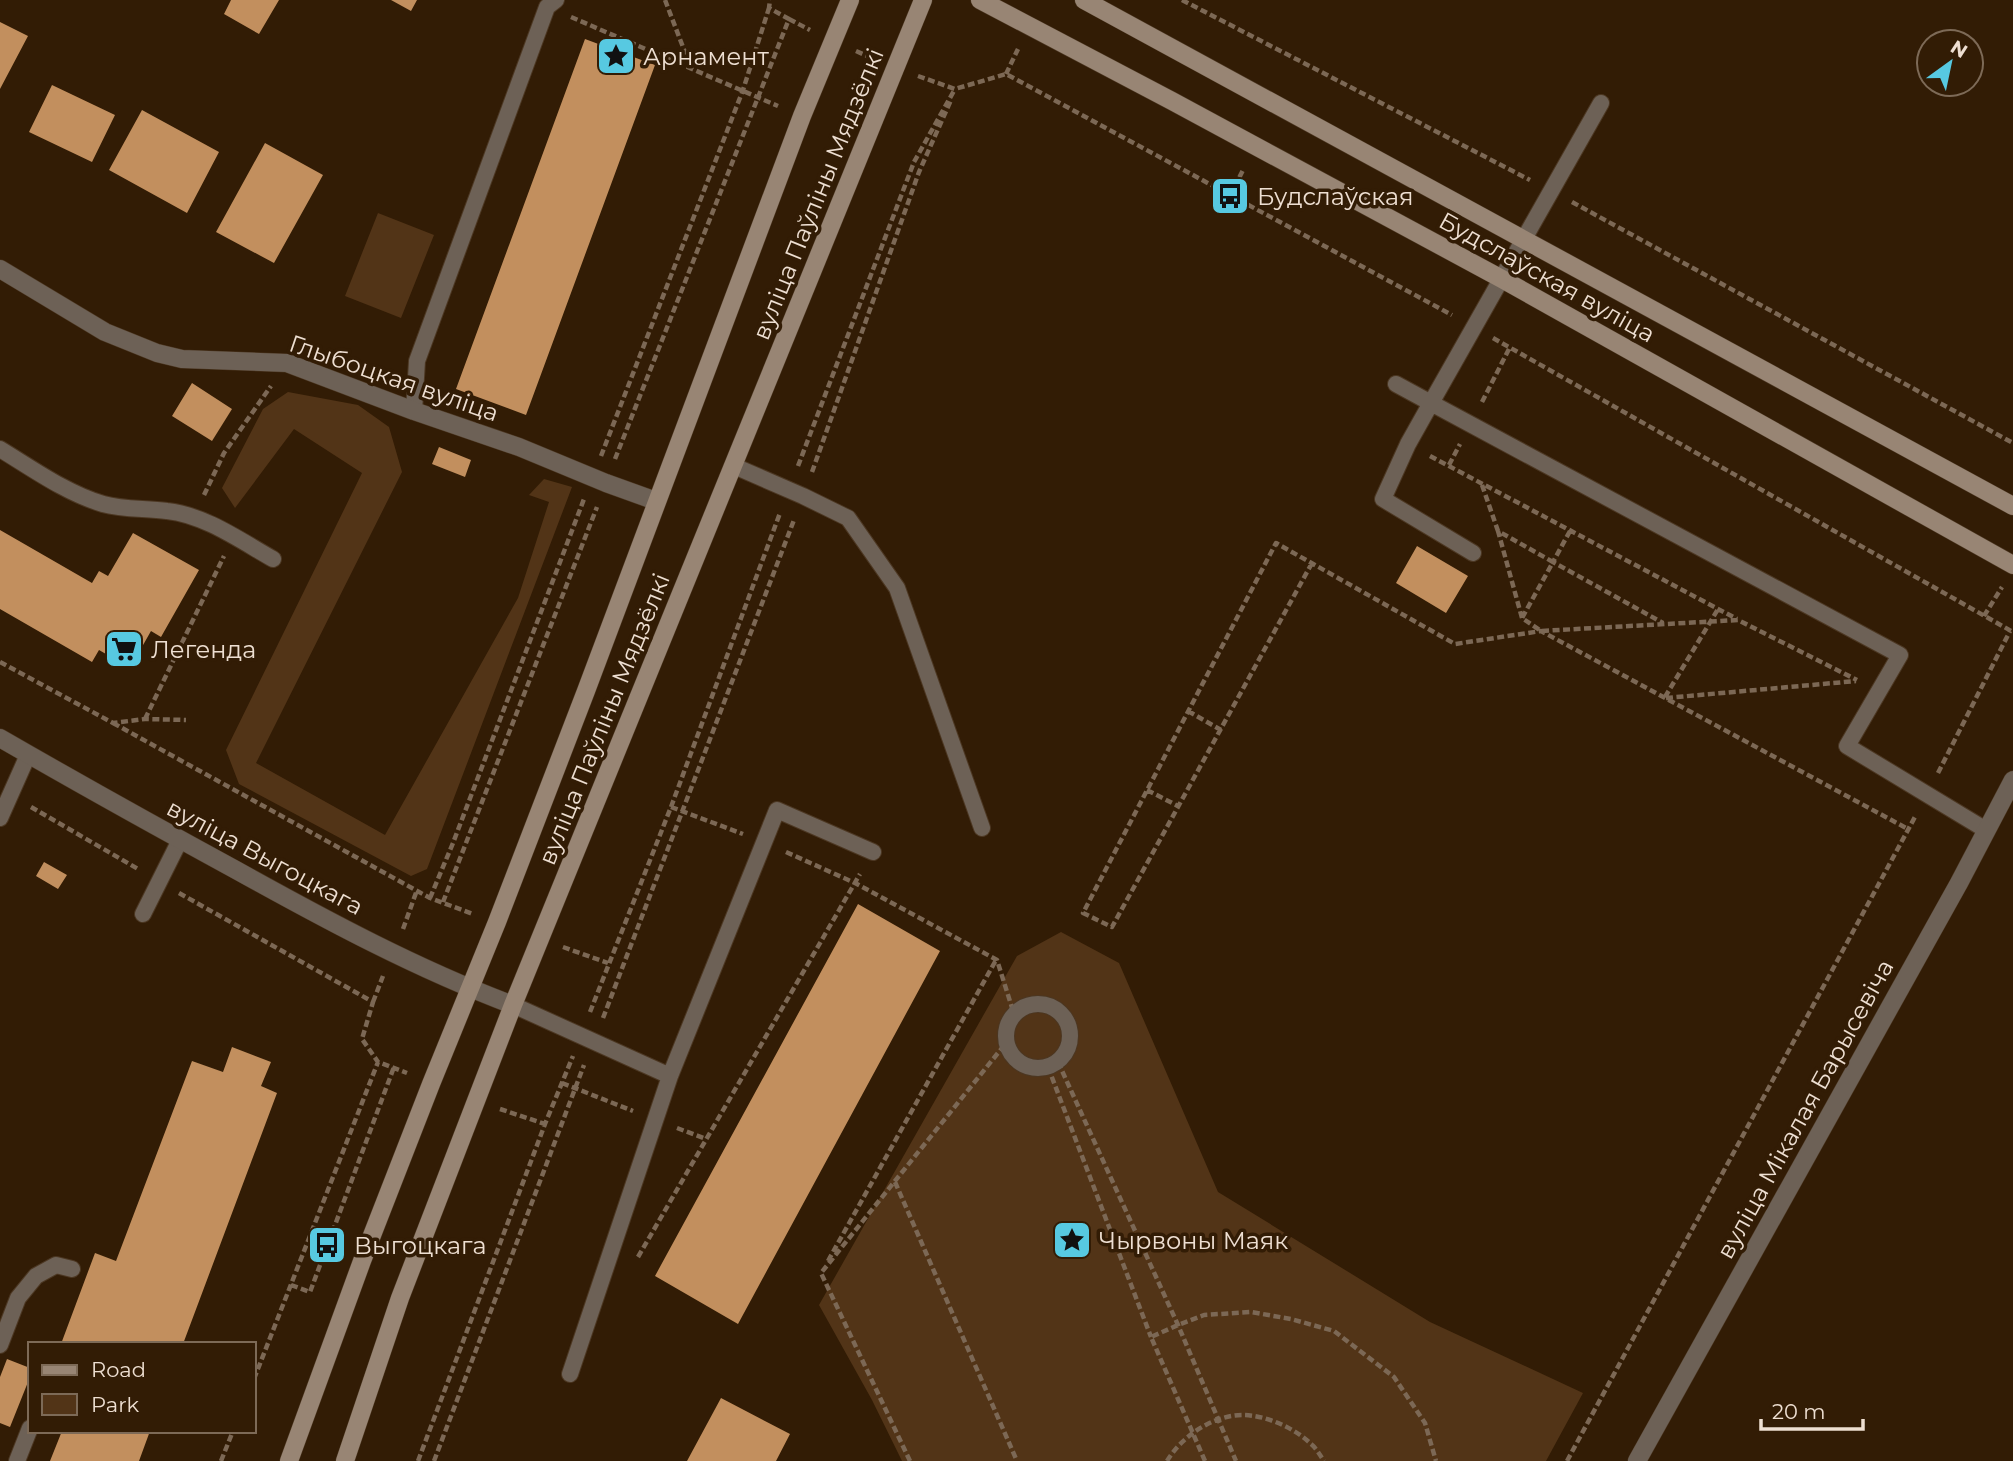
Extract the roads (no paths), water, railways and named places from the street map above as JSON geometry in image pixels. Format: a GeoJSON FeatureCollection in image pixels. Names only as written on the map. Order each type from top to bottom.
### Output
{"type":"FeatureCollection","features":[{"type":"Feature","properties":{"kind":"street","name":"вуліца Паўліны Мядзёлкі"},"geometry":{"type":"LineString","coordinates":[[289,1461],[367,1248],[577,716],[802,116],[850,0]]}},
{"type":"Feature","properties":{"kind":"street","name":"вуліца Паўліны Мядзёлкі"},"geometry":{"type":"LineString","coordinates":[[345,1461],[400,1298],[513,1005],[923,0]]}},
{"type":"Feature","properties":{"kind":"street","name":"Будслаўская вуліца"},"geometry":{"type":"LineString","coordinates":[[980,0],[1502,279],[2010,571]]}},
{"type":"Feature","properties":{"kind":"street","name":"Будслаўская вуліца"},"geometry":{"type":"LineString","coordinates":[[1084,0],[2013,506]]}},
{"type":"Feature","properties":{"kind":"street","name":"Глыбоцкая вуліца"},"geometry":{"type":"LineString","coordinates":[[0,270],[105,332],[157,353],[182,359],[287,363],[519,447],[656,502]]}},
{"type":"Feature","properties":{"kind":"street","name":"вуліца Выгоцкага"},"geometry":{"type":"LineString","coordinates":[[0,738],[180,840],[393,954],[513,1005]]}},
{"type":"Feature","properties":{"kind":"street","name":"вуліца Мікалая Барысевіча"},"geometry":{"type":"LineString","coordinates":[[1637,1461],[1952,895],[2013,780]]}},
{"type":"Feature","properties":{"kind":"lane"},"geometry":{"type":"LineString","coordinates":[[414,411],[417,361],[552,3]]}},
{"type":"Feature","properties":{"kind":"lane"},"geometry":{"type":"LineString","coordinates":[[1473,552],[1383,499],[1408,444],[1601,103]]}},
{"type":"Feature","properties":{"kind":"lane"},"geometry":{"type":"LineString","coordinates":[[1396,384],[1900,655],[1847,746],[1986,830]]}},
{"type":"Feature","properties":{"kind":"lane"},"geometry":{"type":"LineString","coordinates":[[0,449],[64,489],[104,504],[193,516],[273,559]]}},
{"type":"Feature","properties":{"kind":"lane"},"geometry":{"type":"LineString","coordinates":[[734,466],[848,518],[897,588],[982,828]]}},
{"type":"Feature","properties":{"kind":"lane"},"geometry":{"type":"LineString","coordinates":[[0,818],[28,755]]}},
{"type":"Feature","properties":{"kind":"lane"},"geometry":{"type":"LineString","coordinates":[[570,1374],[670,1076],[777,810],[873,852]]}},
{"type":"Feature","properties":{"kind":"lane"},"geometry":{"type":"LineString","coordinates":[[143,914],[180,840]]}},
{"type":"Feature","properties":{"kind":"lane"},"geometry":{"type":"LineString","coordinates":[[1033,1003],[1044,1004],[1062,1014],[1068,1023],[1069,1045],[1065,1054],[1053,1064],[1037,1069],[1027,1067],[1010,1053],[1006,1032],[1014,1014],[1023,1007],[1033,1003]]}},
{"type":"Feature","properties":{"kind":"lane"},"geometry":{"type":"LineString","coordinates":[[513,1005],[670,1076]]}},
{"type":"Feature","properties":{"kind":"lane"},"geometry":{"type":"LineString","coordinates":[[0,1345],[18,1298],[36,1276],[56,1265],[72,1269]]}},
{"type":"Feature","properties":{"kind":"lane"},"geometry":{"type":"LineString","coordinates":[[17,1461],[28,1433]]}},
{"type":"Feature","properties":{"kind":"place","name":"Арнамент"},"geometry":{"type":"Point","coordinates":[616,56]}},
{"type":"Feature","properties":{"kind":"place","name":"Будслаўская"},"geometry":{"type":"Point","coordinates":[1230,196]}},
{"type":"Feature","properties":{"kind":"place","name":"Легенда"},"geometry":{"type":"Point","coordinates":[124,649]}},
{"type":"Feature","properties":{"kind":"place","name":"Чырвоны Маяк"},"geometry":{"type":"Point","coordinates":[1072,1240]}},
{"type":"Feature","properties":{"kind":"place","name":"Выгоцкага"},"geometry":{"type":"Point","coordinates":[327,1245]}}]}
